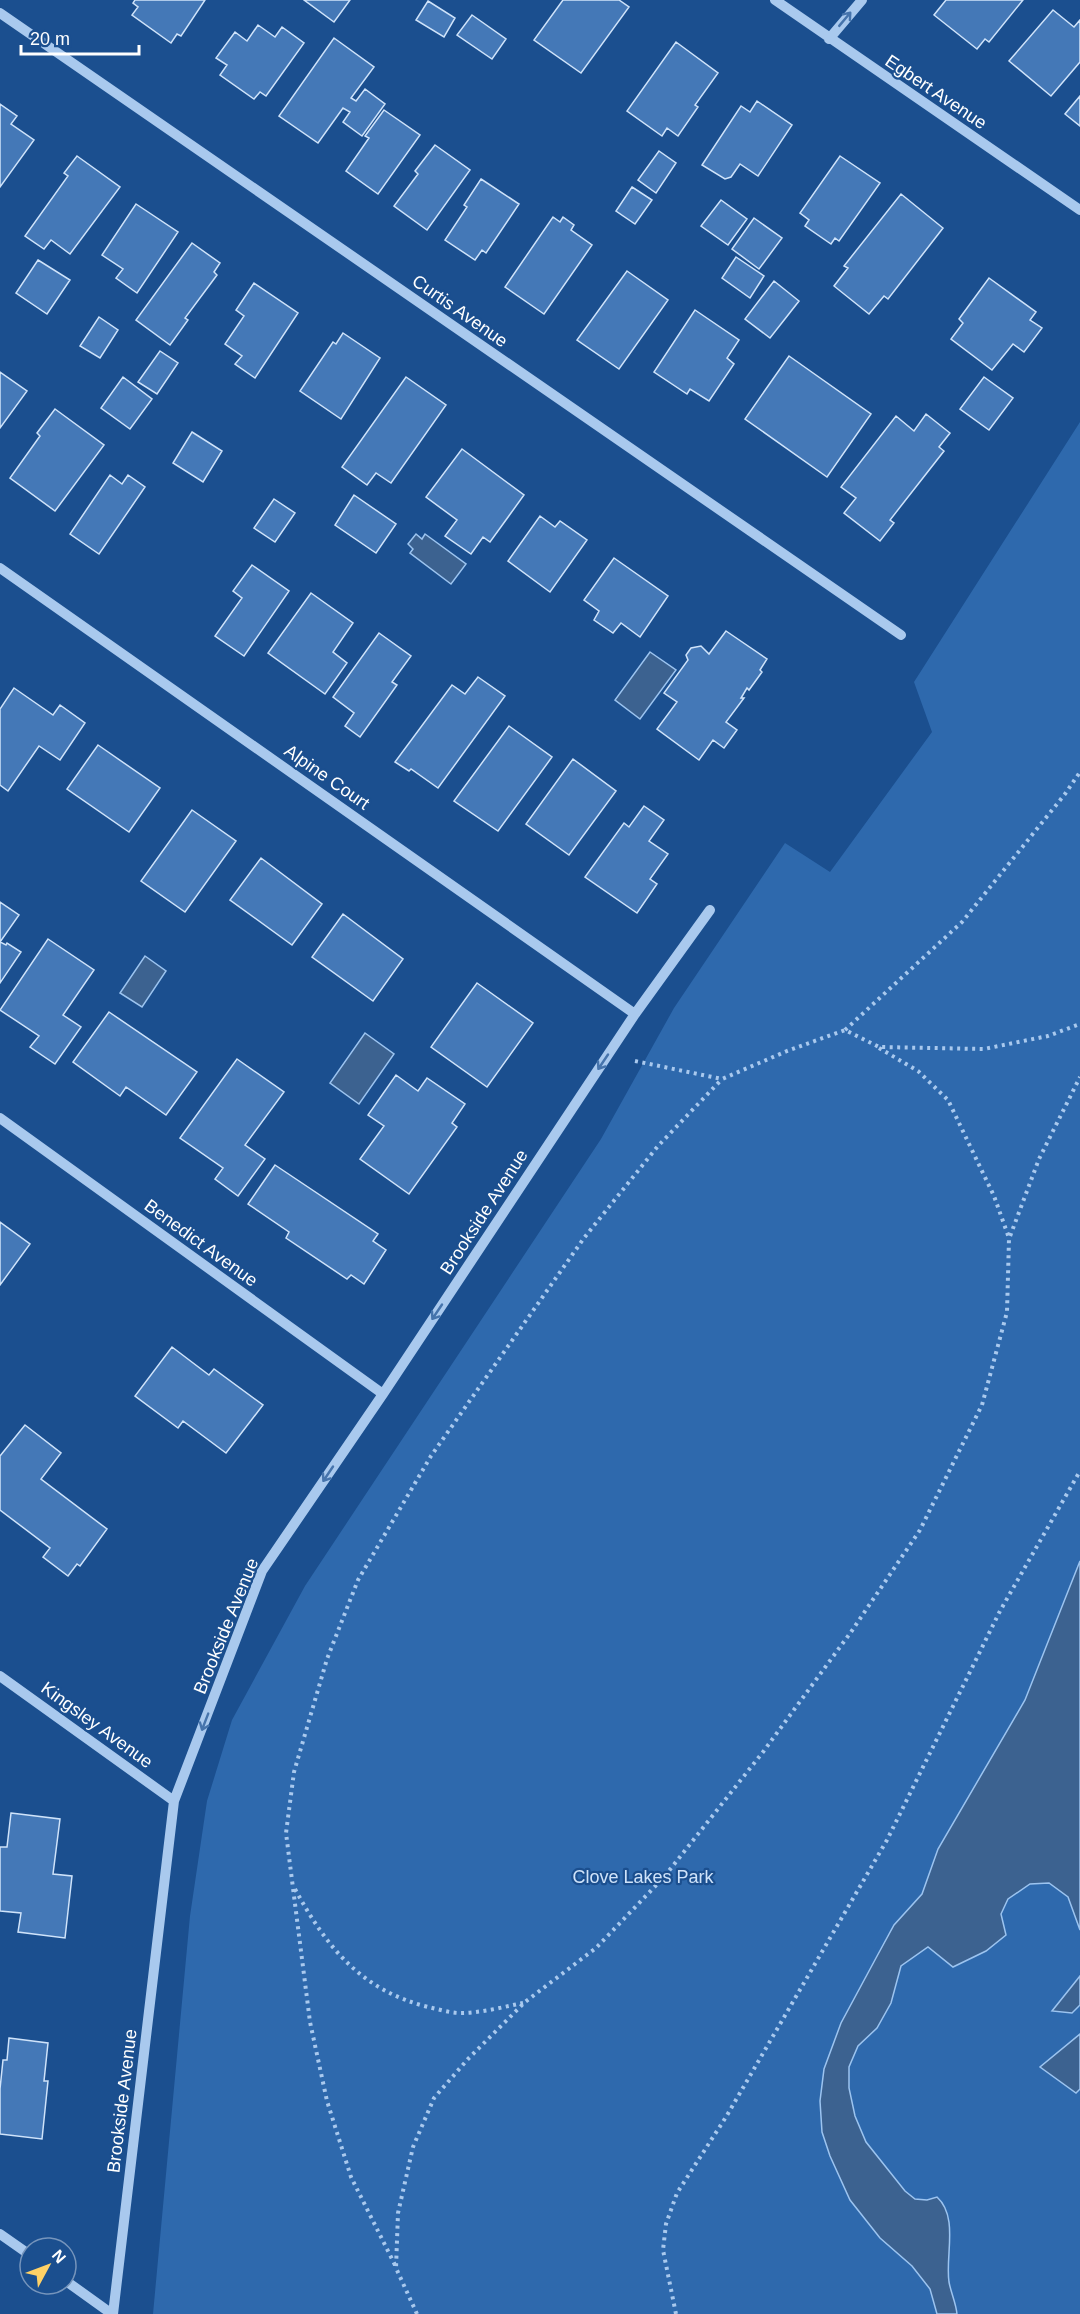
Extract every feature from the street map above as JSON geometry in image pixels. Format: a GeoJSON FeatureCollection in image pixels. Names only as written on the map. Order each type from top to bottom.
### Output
{"type":"FeatureCollection","features":[{"type":"Feature","properties":{"kind":"street","name":"Egbert Avenue"},"geometry":{"type":"LineString","coordinates":[[775,0],[1080,210]]}},
{"type":"Feature","properties":{"kind":"street"},"geometry":{"type":"LineString","coordinates":[[829,39],[862,0]]}},
{"type":"Feature","properties":{"kind":"street","name":"Curtis Avenue"},"geometry":{"type":"LineString","coordinates":[[0,13],[901,635]]}},
{"type":"Feature","properties":{"kind":"street","name":"Alpine Court"},"geometry":{"type":"LineString","coordinates":[[0,568],[635,1014]]}},
{"type":"Feature","properties":{"kind":"street","name":"Brookside Avenue"},"geometry":{"type":"LineString","coordinates":[[112,2314],[174,1801],[262,1571],[383,1394],[635,1014],[710,910]]}},
{"type":"Feature","properties":{"kind":"street","name":"Benedict Avenue"},"geometry":{"type":"LineString","coordinates":[[0,1118],[383,1394]]}},
{"type":"Feature","properties":{"kind":"street","name":"Kingsley Avenue"},"geometry":{"type":"LineString","coordinates":[[0,1676],[174,1801]]}},
{"type":"Feature","properties":{"kind":"street"},"geometry":{"type":"LineString","coordinates":[[0,2234],[18,2247]]}},
{"type":"Feature","properties":{"kind":"street"},"geometry":{"type":"LineString","coordinates":[[78,2290],[112,2314]]}},
{"type":"Feature","properties":{"kind":"path"},"geometry":{"type":"LineString","coordinates":[[417,2314],[351,2177],[327,2101],[310,2022],[286,1833],[294,1772],[327,1659],[358,1580],[431,1456],[584,1238],[658,1146],[722,1078],[845,1030],[962,922],[1065,794],[1080,772]]}},
{"type":"Feature","properties":{"kind":"path"},"geometry":{"type":"LineString","coordinates":[[879,1047],[984,1049],[1048,1036],[1080,1024]]}},
{"type":"Feature","properties":{"kind":"path"},"geometry":{"type":"LineString","coordinates":[[845,1030],[879,1047],[918,1071],[948,1100],[994,1196],[1009,1239]]}},
{"type":"Feature","properties":{"kind":"path"},"geometry":{"type":"LineString","coordinates":[[608,1055],[722,1078]]}},
{"type":"Feature","properties":{"kind":"path"},"geometry":{"type":"LineString","coordinates":[[396,2268],[400,2202],[413,2147],[434,2098],[468,2059],[525,2002],[596,1948],[664,1877],[770,1743],[851,1632],[920,1530],[982,1405],[1007,1312],[1009,1239],[1039,1159],[1080,1077]]}},
{"type":"Feature","properties":{"kind":"path"},"geometry":{"type":"LineString","coordinates":[[676,2314],[663,2250],[666,2224],[677,2193],[726,2117],[887,1840],[1000,1611],[1080,1471]]}},
{"type":"Feature","properties":{"kind":"path"},"geometry":{"type":"LineString","coordinates":[[294,1886],[321,1933],[348,1964],[370,1983],[392,1996],[459,2013],[525,2002]]}},
{"type":"Feature","properties":{"kind":"green space","name":"Clove Lakes Park"},"geometry":{"type":"Polygon","coordinates":[[[1080,422],[1080,2314],[153,2314],[190,1916],[207,1801],[232,1720],[305,1586],[601,1139],[674,1008],[785,843],[830,872],[932,732],[914,682],[1080,422]]]}},
{"type":"Feature","properties":{"kind":"shaded area"},"geometry":{"type":"Polygon","coordinates":[[[416,534],[422,539],[425,534],[466,564],[451,584],[410,553],[413,549],[408,544],[416,534]]]}},
{"type":"Feature","properties":{"kind":"shaded area"},"geometry":{"type":"Polygon","coordinates":[[[650,652],[676,670],[640,719],[615,700],[650,652]]]}},
{"type":"Feature","properties":{"kind":"shaded area"},"geometry":{"type":"Polygon","coordinates":[[[145,956],[166,971],[142,1007],[120,993],[145,956]]]}},
{"type":"Feature","properties":{"kind":"shaded area"},"geometry":{"type":"Polygon","coordinates":[[[365,1033],[394,1054],[359,1104],[330,1083],[365,1033]]]}},
{"type":"Feature","properties":{"kind":"shaded area"},"geometry":{"type":"Polygon","coordinates":[[[1080,1561],[1080,1930],[1068,1897],[1049,1883],[1030,1884],[1008,1899],[1001,1914],[1006,1935],[986,1951],[953,1967],[928,1947],[901,1966],[891,2003],[877,2028],[858,2046],[849,2067],[849,2088],[855,2116],[866,2142],[905,2191],[915,2199],[927,2200],[937,2197],[944,2205],[948,2215],[950,2237],[948,2272],[957,2314],[937,2314],[930,2289],[912,2266],[880,2238],[850,2200],[822,2132],[820,2101],[824,2069],[841,2023],[876,1958],[894,1925],[922,1894],[938,1849],[1025,1700],[1080,1561]]]}},
{"type":"Feature","properties":{"kind":"shaded area"},"geometry":{"type":"Polygon","coordinates":[[[1080,1976],[1080,2005],[1072,2013],[1052,2011],[1080,1976]]]}},
{"type":"Feature","properties":{"kind":"shaded area"},"geometry":{"type":"Polygon","coordinates":[[[1080,2034],[1080,2089],[1076,2093],[1040,2067],[1080,2034]]]}},
{"type":"Feature","properties":{"kind":"building"},"geometry":{"type":"Polygon","coordinates":[[[135,0],[205,0],[181,36],[177,34],[171,43],[132,15],[138,7],[133,3],[135,0]]]}},
{"type":"Feature","properties":{"kind":"building"},"geometry":{"type":"Polygon","coordinates":[[[304,0],[350,0],[334,22],[304,0]]]}},
{"type":"Feature","properties":{"kind":"building"},"geometry":{"type":"Polygon","coordinates":[[[563,0],[619,0],[629,7],[581,73],[534,40],[563,0]]]}},
{"type":"Feature","properties":{"kind":"building"},"geometry":{"type":"Polygon","coordinates":[[[946,0],[1023,0],[989,42],[985,39],[977,49],[934,15],[946,0]]]}},
{"type":"Feature","properties":{"kind":"building"},"geometry":{"type":"Polygon","coordinates":[[[428,1],[455,18],[444,37],[416,20],[428,1]]]}},
{"type":"Feature","properties":{"kind":"building"},"geometry":{"type":"Polygon","coordinates":[[[1053,10],[1074,27],[1080,20],[1080,62],[1051,96],[1009,61],[1053,10]]]}},
{"type":"Feature","properties":{"kind":"building"},"geometry":{"type":"Polygon","coordinates":[[[472,15],[506,39],[492,59],[457,35],[472,15]]]}},
{"type":"Feature","properties":{"kind":"building"},"geometry":{"type":"Polygon","coordinates":[[[258,25],[275,37],[282,27],[304,43],[266,96],[260,92],[254,99],[220,75],[227,65],[216,58],[235,32],[247,41],[258,25]]]}},
{"type":"Feature","properties":{"kind":"building"},"geometry":{"type":"Polygon","coordinates":[[[334,38],[374,67],[351,98],[356,101],[365,89],[385,104],[362,136],[343,122],[350,112],[343,108],[318,143],[279,116],[334,38]]]}},
{"type":"Feature","properties":{"kind":"building"},"geometry":{"type":"Polygon","coordinates":[[[676,42],[718,73],[695,105],[698,107],[678,136],[667,128],[662,136],[627,111],[676,42]]]}},
{"type":"Feature","properties":{"kind":"building"},"geometry":{"type":"Polygon","coordinates":[[[1080,96],[1080,126],[1065,114],[1080,96]]]}},
{"type":"Feature","properties":{"kind":"building"},"geometry":{"type":"Polygon","coordinates":[[[757,101],[792,125],[758,176],[740,164],[731,177],[725,179],[702,165],[741,106],[750,112],[757,101]]]}},
{"type":"Feature","properties":{"kind":"building"},"geometry":{"type":"Polygon","coordinates":[[[0,104],[17,116],[11,124],[34,140],[0,187],[0,104]]]}},
{"type":"Feature","properties":{"kind":"building"},"geometry":{"type":"Polygon","coordinates":[[[384,110],[420,135],[378,194],[346,171],[369,138],[365,136],[384,110]]]}},
{"type":"Feature","properties":{"kind":"building"},"geometry":{"type":"Polygon","coordinates":[[[435,145],[470,170],[427,230],[394,206],[418,174],[415,171],[435,145]]]}},
{"type":"Feature","properties":{"kind":"building"},"geometry":{"type":"Polygon","coordinates":[[[659,151],[676,163],[656,193],[638,180],[659,151]]]}},
{"type":"Feature","properties":{"kind":"building"},"geometry":{"type":"Polygon","coordinates":[[[77,156],[120,187],[70,254],[51,240],[44,249],[25,236],[68,176],[64,173],[77,156]]]}},
{"type":"Feature","properties":{"kind":"building"},"geometry":{"type":"Polygon","coordinates":[[[840,156],[880,183],[839,241],[835,238],[831,244],[805,226],[809,220],[800,213],[840,156]]]}},
{"type":"Feature","properties":{"kind":"building"},"geometry":{"type":"Polygon","coordinates":[[[481,179],[519,204],[486,253],[482,250],[475,260],[445,240],[467,207],[464,205],[481,179]]]}},
{"type":"Feature","properties":{"kind":"building"},"geometry":{"type":"Polygon","coordinates":[[[632,187],[652,200],[635,224],[616,211],[632,187]]]}},
{"type":"Feature","properties":{"kind":"building"},"geometry":{"type":"Polygon","coordinates":[[[901,194],[943,228],[888,299],[884,296],[869,314],[834,286],[848,268],[844,266],[901,194]]]}},
{"type":"Feature","properties":{"kind":"building"},"geometry":{"type":"Polygon","coordinates":[[[721,200],[747,219],[728,245],[701,226],[721,200]]]}},
{"type":"Feature","properties":{"kind":"building"},"geometry":{"type":"Polygon","coordinates":[[[136,204],[178,232],[137,293],[116,278],[123,269],[102,255],[136,204]]]}},
{"type":"Feature","properties":{"kind":"building"},"geometry":{"type":"Polygon","coordinates":[[[553,217],[560,222],[563,217],[574,225],[571,230],[592,245],[544,314],[505,287],[553,217]]]}},
{"type":"Feature","properties":{"kind":"building"},"geometry":{"type":"Polygon","coordinates":[[[754,218],[782,238],[759,269],[732,249],[754,218]]]}},
{"type":"Feature","properties":{"kind":"building"},"geometry":{"type":"Polygon","coordinates":[[[192,243],[220,263],[214,272],[217,275],[185,318],[188,320],[170,345],[136,320],[192,243]]]}},
{"type":"Feature","properties":{"kind":"building"},"geometry":{"type":"Polygon","coordinates":[[[736,257],[764,276],[750,298],[722,278],[736,257]]]}},
{"type":"Feature","properties":{"kind":"building"},"geometry":{"type":"Polygon","coordinates":[[[38,260],[70,280],[47,314],[16,293],[38,260]]]}},
{"type":"Feature","properties":{"kind":"building"},"geometry":{"type":"Polygon","coordinates":[[[627,271],[668,300],[619,369],[577,340],[627,271]]]}},
{"type":"Feature","properties":{"kind":"building"},"geometry":{"type":"Polygon","coordinates":[[[989,278],[1036,312],[1030,320],[1042,328],[1024,352],[1013,344],[992,370],[951,339],[963,323],[959,319],[989,278]]]}},
{"type":"Feature","properties":{"kind":"building"},"geometry":{"type":"Polygon","coordinates":[[[774,281],[799,301],[770,338],[745,319],[774,281]]]}},
{"type":"Feature","properties":{"kind":"building"},"geometry":{"type":"Polygon","coordinates":[[[254,283],[298,313],[255,378],[235,364],[242,356],[225,344],[244,316],[236,310],[254,283]]]}},
{"type":"Feature","properties":{"kind":"building"},"geometry":{"type":"Polygon","coordinates":[[[695,310],[739,340],[727,358],[734,364],[709,401],[690,389],[687,394],[654,372],[695,310]]]}},
{"type":"Feature","properties":{"kind":"building"},"geometry":{"type":"Polygon","coordinates":[[[99,317],[118,330],[100,358],[80,346],[99,317]]]}},
{"type":"Feature","properties":{"kind":"building"},"geometry":{"type":"Polygon","coordinates":[[[343,333],[380,358],[341,419],[300,391],[333,342],[336,344],[343,333]]]}},
{"type":"Feature","properties":{"kind":"building"},"geometry":{"type":"Polygon","coordinates":[[[160,351],[178,363],[157,394],[138,382],[160,351]]]}},
{"type":"Feature","properties":{"kind":"building"},"geometry":{"type":"Polygon","coordinates":[[[789,356],[871,414],[827,477],[745,419],[789,356]]]}},
{"type":"Feature","properties":{"kind":"building"},"geometry":{"type":"Polygon","coordinates":[[[0,372],[27,391],[0,428],[0,372]]]}},
{"type":"Feature","properties":{"kind":"building"},"geometry":{"type":"Polygon","coordinates":[[[123,377],[152,399],[130,429],[101,408],[123,377]]]}},
{"type":"Feature","properties":{"kind":"building"},"geometry":{"type":"Polygon","coordinates":[[[406,377],[446,405],[391,483],[376,473],[367,485],[342,467],[406,377]]]}},
{"type":"Feature","properties":{"kind":"building"},"geometry":{"type":"Polygon","coordinates":[[[984,377],[1013,398],[989,430],[960,409],[984,377]]]}},
{"type":"Feature","properties":{"kind":"building"},"geometry":{"type":"Polygon","coordinates":[[[55,409],[104,445],[55,511],[10,478],[40,436],[37,433],[55,409]]]}},
{"type":"Feature","properties":{"kind":"building"},"geometry":{"type":"Polygon","coordinates":[[[926,414],[950,433],[939,447],[944,451],[890,520],[894,523],[880,541],[844,513],[856,498],[841,487],[896,416],[914,431],[926,414]]]}},
{"type":"Feature","properties":{"kind":"building"},"geometry":{"type":"Polygon","coordinates":[[[192,432],[222,451],[203,482],[173,463],[192,432]]]}},
{"type":"Feature","properties":{"kind":"building"},"geometry":{"type":"Polygon","coordinates":[[[462,449],[524,495],[490,542],[483,537],[471,554],[445,536],[457,520],[426,497],[462,449]]]}},
{"type":"Feature","properties":{"kind":"building"},"geometry":{"type":"Polygon","coordinates":[[[110,475],[122,484],[128,475],[145,487],[99,554],[70,534],[110,475]]]}},
{"type":"Feature","properties":{"kind":"building"},"geometry":{"type":"Polygon","coordinates":[[[354,495],[396,524],[376,553],[335,525],[354,495]]]}},
{"type":"Feature","properties":{"kind":"building"},"geometry":{"type":"Polygon","coordinates":[[[274,499],[295,513],[275,542],[254,528],[274,499]]]}},
{"type":"Feature","properties":{"kind":"building"},"geometry":{"type":"Polygon","coordinates":[[[540,516],[555,527],[560,521],[587,540],[550,592],[508,561],[540,516]]]}},
{"type":"Feature","properties":{"kind":"building"},"geometry":{"type":"Polygon","coordinates":[[[614,558],[668,596],[640,637],[621,623],[613,633],[594,620],[599,611],[584,600],[614,558]]]}},
{"type":"Feature","properties":{"kind":"building"},"geometry":{"type":"Polygon","coordinates":[[[252,565],[289,591],[244,656],[215,636],[242,598],[233,591],[252,565]]]}},
{"type":"Feature","properties":{"kind":"building"},"geometry":{"type":"Polygon","coordinates":[[[311,593],[353,623],[333,652],[347,663],[325,694],[268,653],[311,593]]]}},
{"type":"Feature","properties":{"kind":"building"},"geometry":{"type":"Polygon","coordinates":[[[726,631],[767,659],[760,670],[762,672],[749,690],[747,688],[741,698],[744,698],[726,722],[737,730],[724,748],[713,740],[699,760],[657,729],[677,702],[664,693],[688,660],[686,655],[691,648],[701,646],[709,654],[726,631]]]}},
{"type":"Feature","properties":{"kind":"building"},"geometry":{"type":"Polygon","coordinates":[[[379,633],[411,656],[392,682],[397,685],[360,737],[345,726],[354,713],[333,697],[379,633]]]}},
{"type":"Feature","properties":{"kind":"building"},"geometry":{"type":"Polygon","coordinates":[[[478,677],[505,696],[438,788],[411,769],[409,771],[395,762],[452,685],[465,694],[478,677]]]}},
{"type":"Feature","properties":{"kind":"building"},"geometry":{"type":"Polygon","coordinates":[[[14,688],[53,715],[60,705],[85,723],[60,760],[39,746],[8,791],[0,785],[0,709],[14,688]]]}},
{"type":"Feature","properties":{"kind":"building"},"geometry":{"type":"Polygon","coordinates":[[[509,726],[552,757],[498,831],[454,801],[509,726]]]}},
{"type":"Feature","properties":{"kind":"building"},"geometry":{"type":"Polygon","coordinates":[[[98,745],[160,788],[129,832],[67,789],[98,745]]]}},
{"type":"Feature","properties":{"kind":"building"},"geometry":{"type":"Polygon","coordinates":[[[573,759],[616,791],[569,855],[526,824],[573,759]]]}},
{"type":"Feature","properties":{"kind":"building"},"geometry":{"type":"Polygon","coordinates":[[[644,806],[664,820],[649,841],[668,854],[650,879],[657,884],[637,913],[585,877],[624,823],[629,827],[644,806]]]}},
{"type":"Feature","properties":{"kind":"building"},"geometry":{"type":"Polygon","coordinates":[[[192,810],[236,841],[185,912],[141,881],[192,810]]]}},
{"type":"Feature","properties":{"kind":"building"},"geometry":{"type":"Polygon","coordinates":[[[261,858],[322,904],[292,945],[230,900],[261,858]]]}},
{"type":"Feature","properties":{"kind":"building"},"geometry":{"type":"Polygon","coordinates":[[[0,902],[19,915],[0,942],[0,902]]]}},
{"type":"Feature","properties":{"kind":"building"},"geometry":{"type":"Polygon","coordinates":[[[343,914],[403,959],[373,1001],[312,957],[343,914]]]}},
{"type":"Feature","properties":{"kind":"building"},"geometry":{"type":"Polygon","coordinates":[[[48,939],[94,970],[63,1015],[81,1027],[55,1064],[30,1047],[39,1036],[0,1010],[48,939]]]}},
{"type":"Feature","properties":{"kind":"building"},"geometry":{"type":"Polygon","coordinates":[[[0,942],[6,945],[7,943],[21,952],[0,983],[0,942]]]}},
{"type":"Feature","properties":{"kind":"building"},"geometry":{"type":"Polygon","coordinates":[[[477,983],[533,1023],[487,1087],[431,1047],[477,983]]]}},
{"type":"Feature","properties":{"kind":"building"},"geometry":{"type":"Polygon","coordinates":[[[109,1012],[197,1072],[166,1115],[126,1087],[120,1096],[73,1062],[109,1012]]]}},
{"type":"Feature","properties":{"kind":"building"},"geometry":{"type":"Polygon","coordinates":[[[237,1059],[284,1092],[245,1145],[265,1159],[238,1196],[215,1179],[223,1168],[180,1138],[237,1059]]]}},
{"type":"Feature","properties":{"kind":"building"},"geometry":{"type":"Polygon","coordinates":[[[396,1075],[418,1091],[427,1078],[465,1104],[452,1123],[457,1127],[409,1194],[360,1159],[384,1126],[368,1115],[396,1075]]]}},
{"type":"Feature","properties":{"kind":"building"},"geometry":{"type":"Polygon","coordinates":[[[275,1165],[378,1234],[373,1241],[386,1250],[364,1284],[351,1275],[347,1279],[286,1238],[289,1232],[248,1204],[275,1165]]]}},
{"type":"Feature","properties":{"kind":"building"},"geometry":{"type":"Polygon","coordinates":[[[0,1222],[30,1244],[0,1285],[0,1222]]]}},
{"type":"Feature","properties":{"kind":"building"},"geometry":{"type":"Polygon","coordinates":[[[172,1347],[209,1375],[214,1369],[263,1405],[226,1453],[183,1421],[178,1428],[135,1396],[172,1347]]]}},
{"type":"Feature","properties":{"kind":"building"},"geometry":{"type":"Polygon","coordinates":[[[25,1425],[61,1453],[41,1479],[107,1529],[80,1566],[77,1564],[68,1576],[43,1557],[50,1548],[0,1510],[0,1456],[25,1425]]]}},
{"type":"Feature","properties":{"kind":"building"},"geometry":{"type":"Polygon","coordinates":[[[11,1813],[60,1819],[53,1874],[72,1876],[65,1938],[18,1932],[21,1913],[0,1911],[0,1847],[7,1847],[11,1813]]]}},
{"type":"Feature","properties":{"kind":"building"},"geometry":{"type":"Polygon","coordinates":[[[9,2038],[48,2043],[44,2081],[48,2081],[42,2139],[0,2134],[0,2089],[3,2060],[7,2060],[9,2038]]]}}]}
